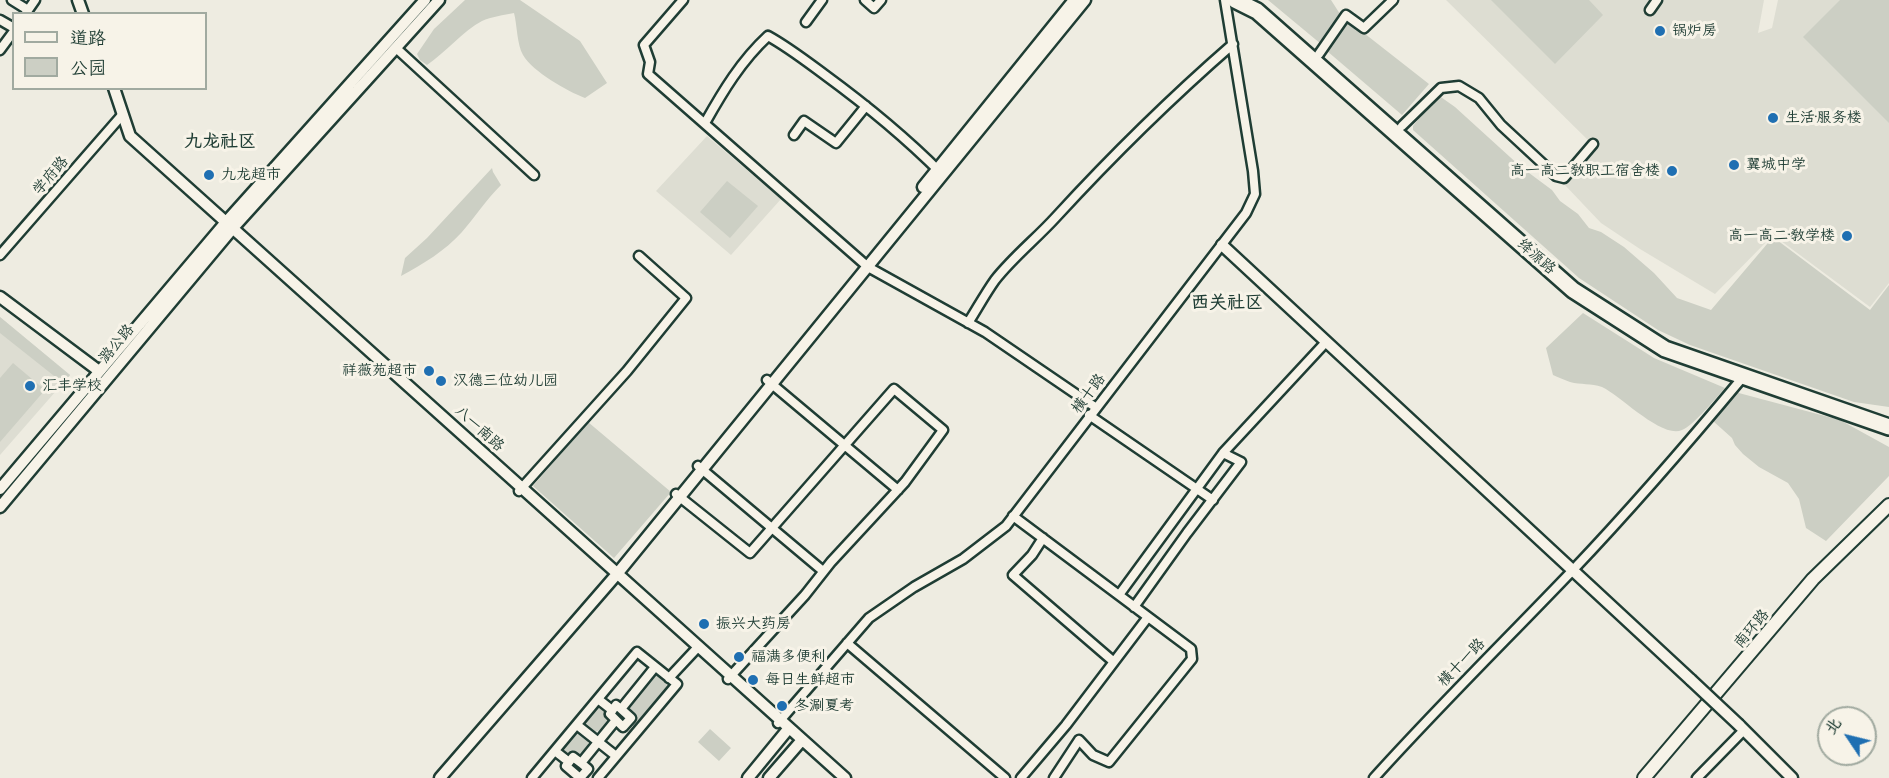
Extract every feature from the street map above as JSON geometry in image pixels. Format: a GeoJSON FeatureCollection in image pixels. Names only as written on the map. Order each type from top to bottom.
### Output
{"type":"FeatureCollection","features":[{"type":"Feature","properties":{"kind":"highway","name":"绛源路"},"geometry":{"type":"LineString","coordinates":[[1235,0],[1257,11],[1573,290],[1665,349],[1889,427]]}},
{"type":"Feature","properties":{"kind":"highway","name":"绛源路"},"geometry":{"type":"LineString","coordinates":[[1256,0],[1579,282],[1669,341],[1857,408],[1889,416]]}},
{"type":"Feature","properties":{"kind":"main road"},"geometry":{"type":"LineString","coordinates":[[228,227],[425,0]]}},
{"type":"Feature","properties":{"kind":"main road"},"geometry":{"type":"LineString","coordinates":[[228,227],[439,0]]}},
{"type":"Feature","properties":{"kind":"main road"},"geometry":{"type":"LineString","coordinates":[[940,172],[1074,0]]}},
{"type":"Feature","properties":{"kind":"main road"},"geometry":{"type":"LineString","coordinates":[[440,778],[614,573],[940,172],[1085,0]]}},
{"type":"Feature","properties":{"kind":"main road","name":"八一南路"},"geometry":{"type":"LineString","coordinates":[[113,90],[130,136],[228,227],[842,778]]}},
{"type":"Feature","properties":{"kind":"main road","name":"潞公路"},"geometry":{"type":"LineString","coordinates":[[0,489],[99,370],[228,227]]}},
{"type":"Feature","properties":{"kind":"main road","name":"潞公路"},"geometry":{"type":"LineString","coordinates":[[0,507],[228,227]]}},
{"type":"Feature","properties":{"kind":"main road"},"geometry":{"type":"LineString","coordinates":[[1222,245],[1573,570],[1792,778]]}},
{"type":"Feature","properties":{"kind":"main road"},"geometry":{"type":"LineString","coordinates":[[0,297],[99,370]]}},
{"type":"Feature","properties":{"kind":"main road","name":"南环路"},"geometry":{"type":"LineString","coordinates":[[1644,778],[1813,579],[1889,505]]}},
{"type":"Feature","properties":{"kind":"main road"},"geometry":{"type":"LineString","coordinates":[[433,778],[614,573]]}},
{"type":"Feature","properties":{"kind":"main road"},"geometry":{"type":"LineString","coordinates":[[748,778],[788,730]]}},
{"type":"Feature","properties":{"kind":"main road"},"geometry":{"type":"LineString","coordinates":[[769,778],[800,741]]}},
{"type":"Feature","properties":{"kind":"street"},"geometry":{"type":"LineString","coordinates":[[12,0],[27,12],[35,0]]}},
{"type":"Feature","properties":{"kind":"street"},"geometry":{"type":"LineString","coordinates":[[683,0],[645,45],[650,62],[648,74],[865,264],[968,322],[1095,407]]}},
{"type":"Feature","properties":{"kind":"street"},"geometry":{"type":"LineString","coordinates":[[806,22],[822,0]]}},
{"type":"Feature","properties":{"kind":"street"},"geometry":{"type":"LineString","coordinates":[[865,0],[874,8],[881,0]]}},
{"type":"Feature","properties":{"kind":"street","name":"横十路"},"geometry":{"type":"LineString","coordinates":[[779,721],[869,618],[914,587],[963,559],[1006,525],[1246,213],[1255,194],[1225,0]]}},
{"type":"Feature","properties":{"kind":"street"},"geometry":{"type":"LineString","coordinates":[[1320,54],[1346,15],[1365,28],[1392,0]]}},
{"type":"Feature","properties":{"kind":"street"},"geometry":{"type":"LineString","coordinates":[[1650,10],[1657,0]]}},
{"type":"Feature","properties":{"kind":"street"},"geometry":{"type":"LineString","coordinates":[[0,50],[12,33]]}},
{"type":"Feature","properties":{"kind":"street"},"geometry":{"type":"LineString","coordinates":[[705,123],[729,81],[751,52],[768,36],[788,47],[866,106],[940,172]]}},
{"type":"Feature","properties":{"kind":"street"},"geometry":{"type":"LineString","coordinates":[[968,322],[996,280],[1027,246],[1182,88],[1233,44]]}},
{"type":"Feature","properties":{"kind":"street"},"geometry":{"type":"LineString","coordinates":[[396,48],[534,175]]}},
{"type":"Feature","properties":{"kind":"street"},"geometry":{"type":"LineString","coordinates":[[1402,126],[1441,88],[1459,86],[1479,98],[1501,125],[1556,176],[1564,178],[1593,144]]}},
{"type":"Feature","properties":{"kind":"street"},"geometry":{"type":"LineString","coordinates":[[794,135],[804,121],[837,143],[866,106]]}},
{"type":"Feature","properties":{"kind":"street","name":"学府路"},"geometry":{"type":"LineString","coordinates":[[0,255],[121,116]]}},
{"type":"Feature","properties":{"kind":"street"},"geometry":{"type":"LineString","coordinates":[[520,489],[627,371],[686,298],[639,256]]}},
{"type":"Feature","properties":{"kind":"street"},"geometry":{"type":"LineString","coordinates":[[1119,595],[1222,453],[1326,342]]}},
{"type":"Feature","properties":{"kind":"street","name":"横十一路"},"geometry":{"type":"LineString","coordinates":[[1374,778],[1433,713],[1573,570],[1743,377]]}},
{"type":"Feature","properties":{"kind":"street"},"geometry":{"type":"LineString","coordinates":[[769,382],[898,490]]}},
{"type":"Feature","properties":{"kind":"street"},"geometry":{"type":"LineString","coordinates":[[678,495],[750,553],[894,389],[943,430],[898,490],[823,571],[805,595],[730,678]]}},
{"type":"Feature","properties":{"kind":"street"},"geometry":{"type":"LineString","coordinates":[[1089,415],[1213,500]]}},
{"type":"Feature","properties":{"kind":"street"},"geometry":{"type":"LineString","coordinates":[[1134,607],[1240,462],[1222,453]]}},
{"type":"Feature","properties":{"kind":"street"},"geometry":{"type":"LineString","coordinates":[[700,468],[823,571]]}},
{"type":"Feature","properties":{"kind":"street"},"geometry":{"type":"LineString","coordinates":[[1013,516],[1191,649],[1192,659],[1110,762],[1093,755],[1079,740],[1054,778]]}},
{"type":"Feature","properties":{"kind":"street"},"geometry":{"type":"LineString","coordinates":[[1043,538],[1032,555],[1012,575],[1114,662]]}},
{"type":"Feature","properties":{"kind":"street"},"geometry":{"type":"LineString","coordinates":[[1021,778],[1148,618]]}},
{"type":"Feature","properties":{"kind":"street"},"geometry":{"type":"LineString","coordinates":[[847,643],[1005,778]]}},
{"type":"Feature","properties":{"kind":"street"},"geometry":{"type":"LineString","coordinates":[[669,678],[697,649]]}},
{"type":"Feature","properties":{"kind":"street"},"geometry":{"type":"LineString","coordinates":[[532,778],[637,652],[677,684],[598,778]]}},
{"type":"Feature","properties":{"kind":"street"},"geometry":{"type":"LineString","coordinates":[[598,699],[617,710],[631,718],[623,727],[610,714],[617,710],[655,667]]}},
{"type":"Feature","properties":{"kind":"street"},"geometry":{"type":"LineString","coordinates":[[581,763],[616,720]]}},
{"type":"Feature","properties":{"kind":"street"},"geometry":{"type":"LineString","coordinates":[[627,722],[638,731]]}},
{"type":"Feature","properties":{"kind":"street"},"geometry":{"type":"LineString","coordinates":[[577,725],[616,756]]}},
{"type":"Feature","properties":{"kind":"street"},"geometry":{"type":"LineString","coordinates":[[1697,778],[1741,728]]}},
{"type":"Feature","properties":{"kind":"street"},"geometry":{"type":"LineString","coordinates":[[555,751],[569,762]]}},
{"type":"Feature","properties":{"kind":"street"},"geometry":{"type":"LineString","coordinates":[[573,757],[581,763],[588,769],[585,776],[580,778],[570,775],[566,766],[573,757]]}},
{"type":"Feature","properties":{"kind":"shaded area","name":"翼城中学"},"geometry":{"type":"Polygon","coordinates":[[[1446,0],[1764,0],[1758,33],[1772,28],[1778,0],[1889,0],[1889,283],[1870,307],[1773,235],[1715,294],[1640,249],[1601,223],[1563,183],[1595,147],[1446,0]]]}},
{"type":"Feature","properties":{"kind":"shaded area"},"geometry":{"type":"Polygon","coordinates":[[[707,136],[781,199],[731,255],[656,191],[707,136]]]}},
{"type":"Feature","properties":{"kind":"shaded area","name":"汇丰学校"},"geometry":{"type":"Polygon","coordinates":[[[0,317],[70,375],[0,455],[0,317]]]}},
{"type":"Feature","properties":{"kind":"green space"},"geometry":{"type":"Polygon","coordinates":[[[465,0],[520,0],[580,41],[607,83],[585,98],[560,86],[534,68],[521,51],[514,13],[489,18],[475,25],[427,65],[420,60],[417,54],[434,29],[465,0]]]}},
{"type":"Feature","properties":{"kind":"green space"},"geometry":{"type":"Polygon","coordinates":[[[1268,0],[1331,0],[1340,17],[1321,44],[1268,0]]]}},
{"type":"Feature","properties":{"kind":"green space"},"geometry":{"type":"Polygon","coordinates":[[[1491,0],[1589,0],[1603,15],[1555,64],[1491,0]]]}},
{"type":"Feature","properties":{"kind":"green space"},"geometry":{"type":"Polygon","coordinates":[[[1840,0],[1889,0],[1889,123],[1803,37],[1840,0]]]}},
{"type":"Feature","properties":{"kind":"green space"},"geometry":{"type":"Polygon","coordinates":[[[1346,19],[1429,84],[1402,115],[1327,51],[1346,19]]]}},
{"type":"Feature","properties":{"kind":"green space"},"geometry":{"type":"Polygon","coordinates":[[[1438,95],[1455,107],[1521,167],[1552,190],[1560,201],[1578,214],[1589,228],[1601,232],[1624,247],[1654,273],[1677,298],[1711,310],[1773,237],[1870,310],[1889,285],[1889,407],[1854,402],[1690,345],[1658,330],[1579,278],[1413,130],[1413,126],[1438,95]]]}},
{"type":"Feature","properties":{"kind":"green space"},"geometry":{"type":"Polygon","coordinates":[[[492,168],[501,185],[462,232],[441,251],[401,276],[405,258],[427,238],[492,168]]]}},
{"type":"Feature","properties":{"kind":"green space"},"geometry":{"type":"Polygon","coordinates":[[[727,181],[758,206],[730,238],[700,212],[727,181]]]}},
{"type":"Feature","properties":{"kind":"green space"},"geometry":{"type":"Polygon","coordinates":[[[1583,313],[1654,358],[1725,388],[1692,423],[1682,430],[1674,431],[1653,423],[1602,387],[1570,382],[1553,375],[1546,348],[1583,313]]]}},
{"type":"Feature","properties":{"kind":"green space"},"geometry":{"type":"Polygon","coordinates":[[[0,317],[70,375],[63,383],[0,333],[0,317]]]}},
{"type":"Feature","properties":{"kind":"green space"},"geometry":{"type":"Polygon","coordinates":[[[13,363],[45,390],[0,442],[0,378],[13,363]]]}},
{"type":"Feature","properties":{"kind":"green space"},"geometry":{"type":"Polygon","coordinates":[[[1735,392],[1840,420],[1889,447],[1889,476],[1826,541],[1806,528],[1799,499],[1788,483],[1759,467],[1743,454],[1732,438],[1713,421],[1735,392]]]}},
{"type":"Feature","properties":{"kind":"green space"},"geometry":{"type":"Polygon","coordinates":[[[588,422],[671,492],[614,558],[533,486],[588,422]]]}},
{"type":"Feature","properties":{"kind":"green space"},"geometry":{"type":"Polygon","coordinates":[[[653,671],[672,687],[637,729],[629,723],[624,709],[653,671]]]}},
{"type":"Feature","properties":{"kind":"green space"},"geometry":{"type":"Polygon","coordinates":[[[598,701],[614,719],[605,732],[600,730],[591,734],[579,724],[598,701]]]}},
{"type":"Feature","properties":{"kind":"green space"},"geometry":{"type":"Polygon","coordinates":[[[577,726],[588,735],[588,744],[591,749],[581,761],[569,760],[557,750],[577,726]]]}},
{"type":"Feature","properties":{"kind":"green space"},"geometry":{"type":"Polygon","coordinates":[[[710,729],[731,748],[719,761],[698,742],[710,729]]]}},
{"type":"Feature","properties":{"kind":"place","name":"锅炉房"},"geometry":{"type":"Point","coordinates":[1660,31]}},
{"type":"Feature","properties":{"kind":"place","name":"生活·服务楼"},"geometry":{"type":"Point","coordinates":[1773,118]}},
{"type":"Feature","properties":{"kind":"place","name":"翼城中学"},"geometry":{"type":"Point","coordinates":[1734,165]}},
{"type":"Feature","properties":{"kind":"place","name":"高一高二教职工宿舍楼"},"geometry":{"type":"Point","coordinates":[1672,171]}},
{"type":"Feature","properties":{"kind":"place","name":"九龙超市"},"geometry":{"type":"Point","coordinates":[209,175]}},
{"type":"Feature","properties":{"kind":"place","name":"高一高二·教学楼"},"geometry":{"type":"Point","coordinates":[1847,236]}},
{"type":"Feature","properties":{"kind":"place","name":"祥薇苑超市"},"geometry":{"type":"Point","coordinates":[429,371]}},
{"type":"Feature","properties":{"kind":"place","name":"汉德三位幼儿园"},"geometry":{"type":"Point","coordinates":[441,381]}},
{"type":"Feature","properties":{"kind":"place","name":"汇丰学校"},"geometry":{"type":"Point","coordinates":[30,386]}},
{"type":"Feature","properties":{"kind":"place","name":"振兴大药房"},"geometry":{"type":"Point","coordinates":[704,624]}},
{"type":"Feature","properties":{"kind":"place","name":"福满多便利"},"geometry":{"type":"Point","coordinates":[739,657]}},
{"type":"Feature","properties":{"kind":"place","name":"每日生鲜超市"},"geometry":{"type":"Point","coordinates":[753,680]}},
{"type":"Feature","properties":{"kind":"place","name":"冬涮夏考"},"geometry":{"type":"Point","coordinates":[782,706]}},
{"type":"Feature","properties":{"kind":"district","name":"九龙社区"},"geometry":{"type":"Point","coordinates":[220,142]}},
{"type":"Feature","properties":{"kind":"district","name":"西关社区"},"geometry":{"type":"Point","coordinates":[1227,303]}}]}
